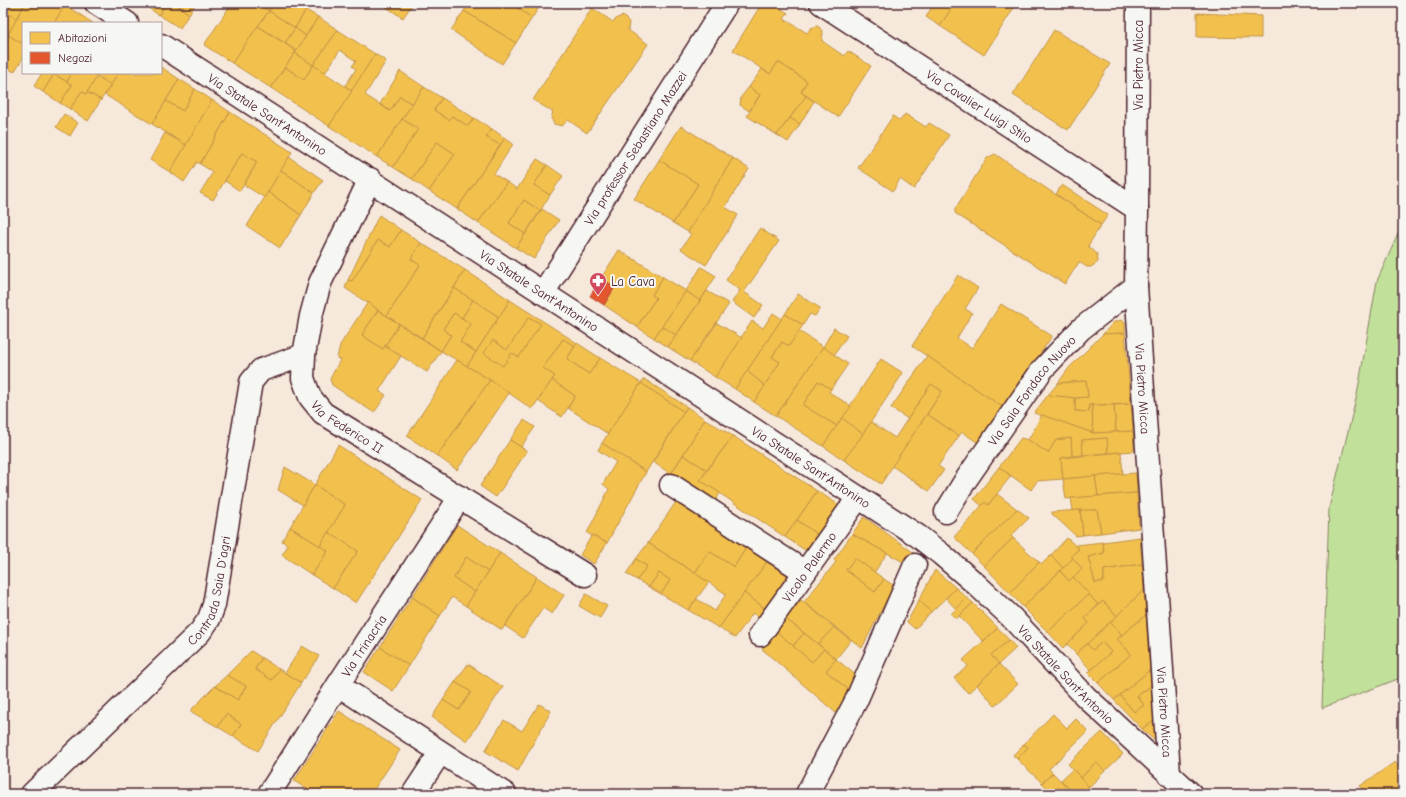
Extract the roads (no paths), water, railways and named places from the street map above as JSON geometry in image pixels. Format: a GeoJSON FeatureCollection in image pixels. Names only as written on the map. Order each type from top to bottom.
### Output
{"type":"FeatureCollection","features":[{"type":"Feature","properties":{"kind":"street"},"geometry":{"type":"LineString","coordinates":[[96,3],[125,22]]}},
{"type":"Feature","properties":{"kind":"street","name":"Via professor Sebastiano Mazzei"},"geometry":{"type":"LineString","coordinates":[[543,293],[726,3]]}},
{"type":"Feature","properties":{"kind":"street","name":"Via Cavalier Luigi Stilo"},"geometry":{"type":"LineString","coordinates":[[821,3],[1137,209]]}},
{"type":"Feature","properties":{"kind":"street","name":"Via Pietro Micca"},"geometry":{"type":"LineString","coordinates":[[1138,3],[1136,286],[1169,773]]}},
{"type":"Feature","properties":{"kind":"street","name":"Via Statale Sant'Antonino"},"geometry":{"type":"LineString","coordinates":[[162,46],[370,179],[918,536],[941,554]]}},
{"type":"Feature","properties":{"kind":"street","name":"Via Federico II"},"geometry":{"type":"LineString","coordinates":[[370,179],[320,283],[304,355],[303,378],[310,397],[323,413],[585,574]]}},
{"type":"Feature","properties":{"kind":"street","name":"Via Saia Fondaco Nuovo"},"geometry":{"type":"LineString","coordinates":[[946,512],[965,481],[1042,370],[1081,329],[1136,286]]}},
{"type":"Feature","properties":{"kind":"street","name":"Contrada Saia D'agri"},"geometry":{"type":"LineString","coordinates":[[32,794],[200,632],[209,619],[214,604],[251,382],[261,370],[304,355]]}},
{"type":"Feature","properties":{"kind":"street"},"geometry":{"type":"LineString","coordinates":[[671,485],[805,572]]}},
{"type":"Feature","properties":{"kind":"street","name":"Via Trinacria"},"geometry":{"type":"LineString","coordinates":[[269,794],[460,497]]}},
{"type":"Feature","properties":{"kind":"street","name":"Vicolo Palermo"},"geometry":{"type":"LineString","coordinates":[[760,635],[858,498]]}},
{"type":"Feature","properties":{"kind":"street","name":"Via Statale Sant'Antonio"},"geometry":{"type":"LineString","coordinates":[[941,554],[1011,617],[1086,697],[1191,794]]}},
{"type":"Feature","properties":{"kind":"street"},"geometry":{"type":"LineString","coordinates":[[806,794],[856,701],[915,565]]}},
{"type":"Feature","properties":{"kind":"street"},"geometry":{"type":"LineString","coordinates":[[338,685],[505,794]]}},
{"type":"Feature","properties":{"kind":"street"},"geometry":{"type":"LineString","coordinates":[[413,794],[440,753]]}},
{"type":"Feature","properties":{"kind":"place","name":"La Cava"},"geometry":{"type":"Point","coordinates":[598,296]}}]}
